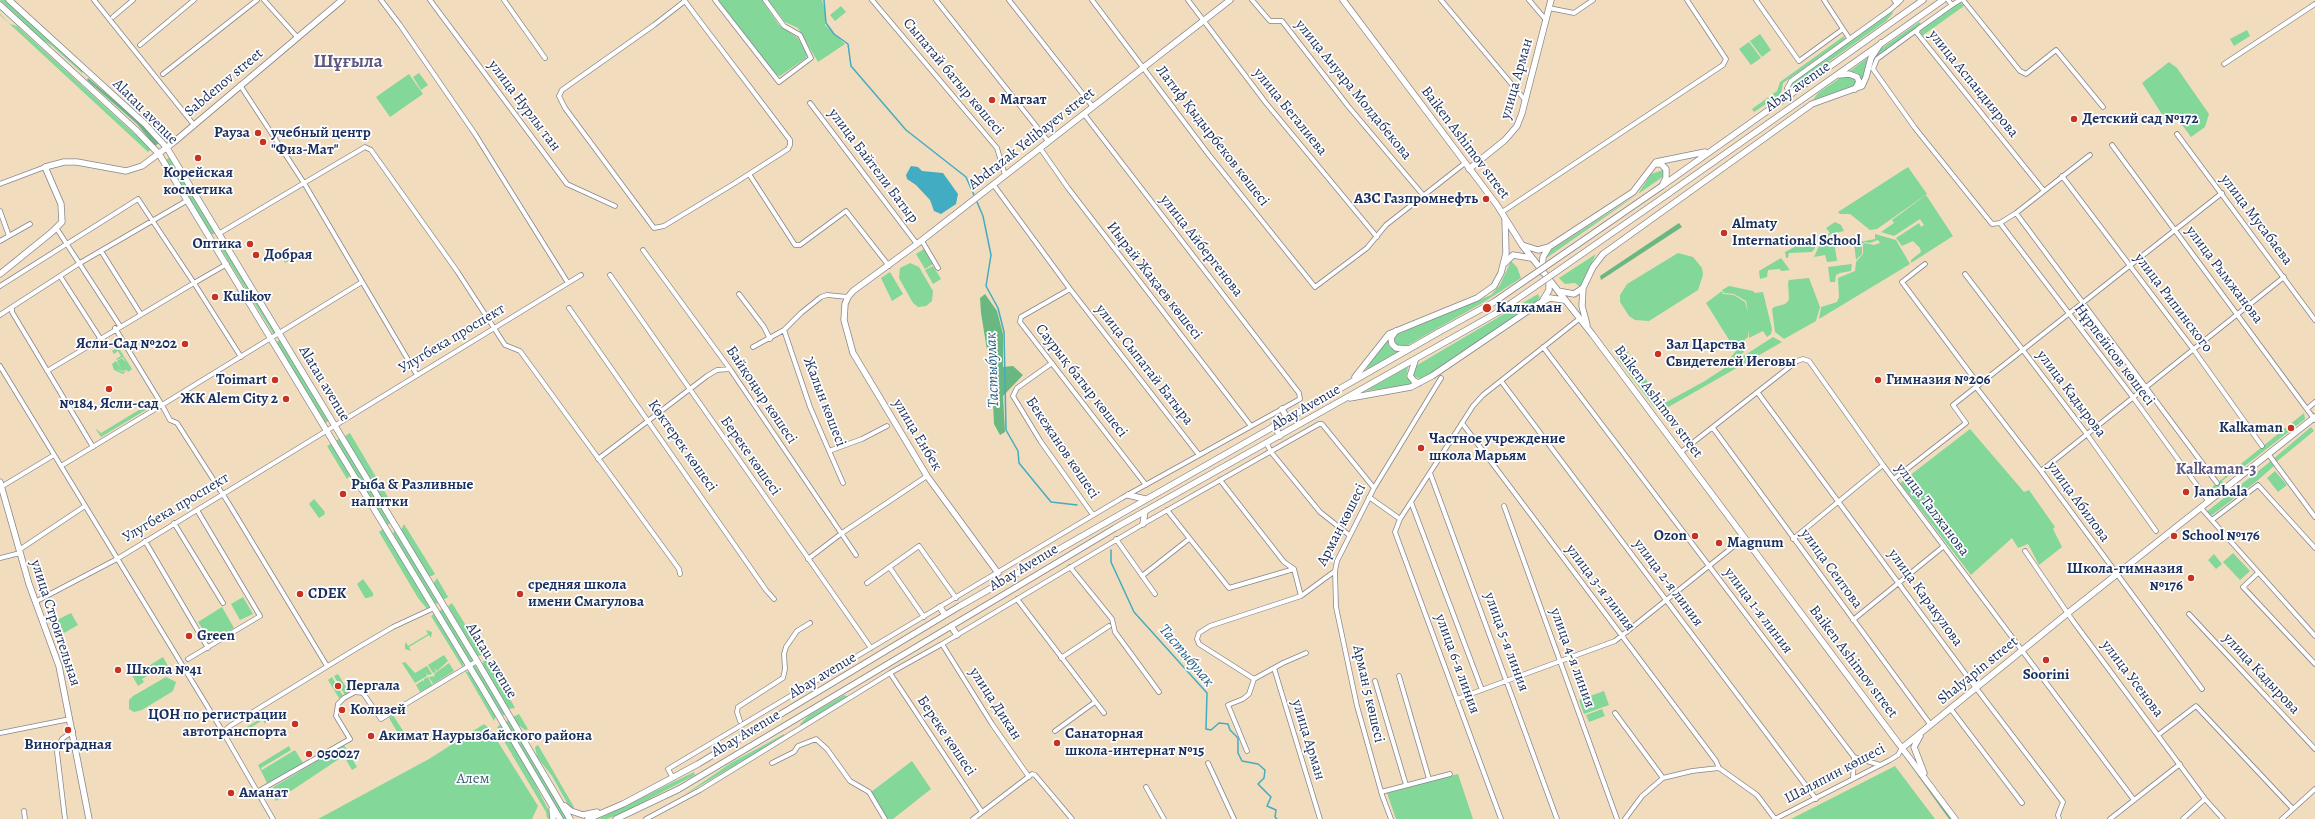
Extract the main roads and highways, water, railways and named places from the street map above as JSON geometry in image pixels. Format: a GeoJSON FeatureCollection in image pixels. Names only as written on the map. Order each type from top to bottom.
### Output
{"type":"FeatureCollection","features":[{"type":"Feature","properties":{"kind":"main road","name":"Alatau avenue"},"geometry":{"type":"LineString","coordinates":[[8,0],[145,124],[167,148],[220,233],[478,661],[557,794],[570,819]]}},
{"type":"Feature","properties":{"kind":"main road","name":"Sabdenov street"},"geometry":{"type":"LineString","coordinates":[[0,274],[57,229],[62,218],[61,204],[45,167],[56,163],[77,162],[130,170],[142,166],[167,148],[342,0]]}},
{"type":"Feature","properties":{"kind":"main road","name":"Abdrazak Yelibayev street"},"geometry":{"type":"LineString","coordinates":[[848,297],[853,291],[920,243],[1004,175],[1230,0]]}},
{"type":"Feature","properties":{"kind":"main road","name":"Baiken Ashimov street"},"geometry":{"type":"LineString","coordinates":[[1343,0],[1466,163],[1542,272],[1681,452],[1955,819]]}},
{"type":"Feature","properties":{"kind":"main road","name":"улица Арман"},"geometry":{"type":"LineString","coordinates":[[1469,169],[1505,140],[1517,126],[1551,0]]}},
{"type":"Feature","properties":{"kind":"main road","name":"Abay Avenue"},"geometry":{"type":"LineString","coordinates":[[1005,581],[1351,381],[1494,302],[1712,151],[1923,0]]}},
{"type":"Feature","properties":{"kind":"main road","name":"Abay avenue"},"geometry":{"type":"LineString","coordinates":[[1446,341],[1500,311],[1943,0]]}},
{"type":"Feature","properties":{"kind":"main road","name":"Alatau avenue"},"geometry":{"type":"LineString","coordinates":[[0,5],[159,154],[272,338],[560,819]]}},
{"type":"Feature","properties":{"kind":"main road"},"geometry":{"type":"LineString","coordinates":[[1589,331],[1583,313],[1583,288],[1593,267],[1603,254],[1812,104],[1853,90],[1865,82],[1871,58],[1881,43]]}},
{"type":"Feature","properties":{"kind":"main road"},"geometry":{"type":"LineString","coordinates":[[1830,79],[1845,73],[1854,75],[1859,82],[1853,90]]}},
{"type":"Feature","properties":{"kind":"main road"},"geometry":{"type":"LineString","coordinates":[[82,81],[88,74]]}},
{"type":"Feature","properties":{"kind":"main road"},"geometry":{"type":"LineString","coordinates":[[1522,245],[1538,250],[1549,247],[1633,192],[1652,165],[1662,160],[1689,157],[1712,151]]}},
{"type":"Feature","properties":{"kind":"main road"},"geometry":{"type":"LineString","coordinates":[[1652,165],[1661,164],[1666,169],[1666,178],[1662,186]]}},
{"type":"Feature","properties":{"kind":"main road"},"geometry":{"type":"LineString","coordinates":[[1351,381],[1363,368],[1384,338],[1396,331],[1489,292],[1499,278],[1504,264],[1507,247],[1503,214]]}},
{"type":"Feature","properties":{"kind":"main road"},"geometry":{"type":"LineString","coordinates":[[211,238],[220,233]]}},
{"type":"Feature","properties":{"kind":"main road"},"geometry":{"type":"LineString","coordinates":[[1542,272],[1543,257],[1549,247]]}},
{"type":"Feature","properties":{"kind":"main road"},"geometry":{"type":"LineString","coordinates":[[1504,264],[1513,255],[1532,258]]}},
{"type":"Feature","properties":{"kind":"main road"},"geometry":{"type":"LineString","coordinates":[[1538,304],[1547,296],[1549,281]]}},
{"type":"Feature","properties":{"kind":"main road"},"geometry":{"type":"LineString","coordinates":[[1556,290],[1574,294],[1583,288]]}},
{"type":"Feature","properties":{"kind":"main road","name":"улица Енбек"},"geometry":{"type":"LineString","coordinates":[[848,297],[844,312],[844,320],[853,353],[927,476],[998,573]]}},
{"type":"Feature","properties":{"kind":"main road"},"geometry":{"type":"LineString","coordinates":[[1341,401],[1362,395],[1404,389],[1420,383],[1538,304],[1550,298],[1564,300]]}},
{"type":"Feature","properties":{"kind":"main road"},"geometry":{"type":"LineString","coordinates":[[1396,331],[1391,338],[1392,344],[1396,348],[1408,349]]}},
{"type":"Feature","properties":{"kind":"main road","name":"Abay Avenue"},"geometry":{"type":"LineString","coordinates":[[616,819],[704,774],[1145,511],[1416,360],[1446,341]]}},
{"type":"Feature","properties":{"kind":"main road"},"geometry":{"type":"LineString","coordinates":[[1416,360],[1411,368],[1410,376],[1414,382],[1420,383]]}},
{"type":"Feature","properties":{"kind":"main road"},"geometry":{"type":"LineString","coordinates":[[1282,409],[1287,418]]}},
{"type":"Feature","properties":{"kind":"main road","name":"Shalyapin street"},"geometry":{"type":"LineString","coordinates":[[1902,748],[2068,613],[2315,419]]}},
{"type":"Feature","properties":{"kind":"main road"},"geometry":{"type":"LineString","coordinates":[[1274,425],[1280,436]]}},
{"type":"Feature","properties":{"kind":"main road","name":"улица Строительная"},"geometry":{"type":"LineString","coordinates":[[1,485],[35,602],[59,666],[71,719],[89,819]]}},
{"type":"Feature","properties":{"kind":"main road"},"geometry":{"type":"LineString","coordinates":[[1128,495],[1145,499]]}},
{"type":"Feature","properties":{"kind":"main road"},"geometry":{"type":"LineString","coordinates":[[1143,524],[1145,511]]}},
{"type":"Feature","properties":{"kind":"main road"},"geometry":{"type":"LineString","coordinates":[[388,531],[396,526]]}},
{"type":"Feature","properties":{"kind":"main road","name":"Abay avenue"},"geometry":{"type":"LineString","coordinates":[[588,819],[623,804],[698,764],[945,615],[1005,581]]}},
{"type":"Feature","properties":{"kind":"main road"},"geometry":{"type":"LineString","coordinates":[[434,608],[442,603]]}},
{"type":"Feature","properties":{"kind":"main road"},"geometry":{"type":"LineString","coordinates":[[940,607],[945,615]]}},
{"type":"Feature","properties":{"kind":"main road"},"geometry":{"type":"LineString","coordinates":[[950,626],[957,635]]}},
{"type":"Feature","properties":{"kind":"main road"},"geometry":{"type":"LineString","coordinates":[[1927,781],[1914,747],[1915,742],[1930,724]]}},
{"type":"Feature","properties":{"kind":"main road"},"geometry":{"type":"LineString","coordinates":[[698,764],[704,774]]}},
{"type":"Feature","properties":{"kind":"main road"},"geometry":{"type":"LineString","coordinates":[[557,794],[571,811],[583,815],[623,804]]}},
{"type":"Feature","properties":{"kind":"main road"},"geometry":{"type":"LineString","coordinates":[[548,798],[553,812],[553,819]]}},
{"type":"Feature","properties":{"kind":"main road"},"geometry":{"type":"LineString","coordinates":[[619,819],[627,814]]}},
{"type":"Feature","properties":{"kind":"water"},"geometry":{"type":"Polygon","coordinates":[[[911,166],[918,167],[922,171],[943,173],[958,194],[956,204],[941,214],[934,211],[930,200],[916,185],[907,179],[906,175],[911,166]]]}},
{"type":"Feature","properties":{"kind":"waterway","name":"Тастыбулак"},"geometry":{"type":"LineString","coordinates":[[824,0],[826,23],[834,34],[848,44],[851,66],[906,130],[966,177],[974,195]]}},
{"type":"Feature","properties":{"kind":"waterway","name":"Тастыбулак"},"geometry":{"type":"LineString","coordinates":[[977,202],[983,216],[991,255],[986,286],[998,308],[1004,332],[1006,430],[1018,451],[1019,463],[1051,502],[1077,505]]}},
{"type":"Feature","properties":{"kind":"waterway","name":"Тастыбулак"},"geometry":{"type":"LineString","coordinates":[[1111,550],[1111,562],[1134,612],[1207,693],[1206,729],[1211,730],[1219,723],[1228,724],[1230,730],[1238,738],[1238,753],[1242,761],[1258,764],[1265,770],[1264,778],[1258,784],[1271,797],[1267,806],[1276,810],[1275,817],[1277,819]]}},
{"type":"Feature","properties":{"kind":"place","name":"Магзат"},"geometry":{"type":"Point","coordinates":[992,100]}},
{"type":"Feature","properties":{"kind":"place","name":"Детский сад №172"},"geometry":{"type":"Point","coordinates":[2074,119]}},
{"type":"Feature","properties":{"kind":"place","name":"Рауза"},"geometry":{"type":"Point","coordinates":[258,133]}},
{"type":"Feature","properties":{"kind":"place","name":"учебный центр \"Физ-Мат\""},"geometry":{"type":"Point","coordinates":[263,142]}},
{"type":"Feature","properties":{"kind":"place","name":"Корейская косметика"},"geometry":{"type":"Point","coordinates":[198,158]}},
{"type":"Feature","properties":{"kind":"place","name":"АЗС Газпромнефть"},"geometry":{"type":"Point","coordinates":[1486,199]}},
{"type":"Feature","properties":{"kind":"place","name":"Almaty International School"},"geometry":{"type":"Point","coordinates":[1724,233]}},
{"type":"Feature","properties":{"kind":"place","name":"Оптика"},"geometry":{"type":"Point","coordinates":[250,244]}},
{"type":"Feature","properties":{"kind":"place","name":"Добрая"},"geometry":{"type":"Point","coordinates":[256,255]}},
{"type":"Feature","properties":{"kind":"place","name":"Kulikov"},"geometry":{"type":"Point","coordinates":[215,297]}},
{"type":"Feature","properties":{"kind":"place","name":"Калкаман"},"geometry":{"type":"Point","coordinates":[1487,308]}},
{"type":"Feature","properties":{"kind":"place","name":"Ясли-Сад №202"},"geometry":{"type":"Point","coordinates":[185,344]}},
{"type":"Feature","properties":{"kind":"place","name":"Зал Царства Свидетелей Иеговы"},"geometry":{"type":"Point","coordinates":[1658,354]}},
{"type":"Feature","properties":{"kind":"place","name":"Toimart"},"geometry":{"type":"Point","coordinates":[275,380]}},
{"type":"Feature","properties":{"kind":"place","name":"Гимназия №206"},"geometry":{"type":"Point","coordinates":[1878,380]}},
{"type":"Feature","properties":{"kind":"place","name":"№184, Ясли-сад"},"geometry":{"type":"Point","coordinates":[109,389]}},
{"type":"Feature","properties":{"kind":"place","name":"ЖК Alem City 2"},"geometry":{"type":"Point","coordinates":[286,399]}},
{"type":"Feature","properties":{"kind":"place","name":"Kalkaman"},"geometry":{"type":"Point","coordinates":[2291,428]}},
{"type":"Feature","properties":{"kind":"place","name":"Частное учреждение школа Марьям"},"geometry":{"type":"Point","coordinates":[1421,448]}},
{"type":"Feature","properties":{"kind":"place","name":"Janabala"},"geometry":{"type":"Point","coordinates":[2186,492]}},
{"type":"Feature","properties":{"kind":"place","name":"Рыба & Разливные напитки"},"geometry":{"type":"Point","coordinates":[343,494]}},
{"type":"Feature","properties":{"kind":"place","name":"Ozon"},"geometry":{"type":"Point","coordinates":[1695,536]}},
{"type":"Feature","properties":{"kind":"place","name":"School №176"},"geometry":{"type":"Point","coordinates":[2174,536]}},
{"type":"Feature","properties":{"kind":"place","name":"Magnum"},"geometry":{"type":"Point","coordinates":[1719,543]}},
{"type":"Feature","properties":{"kind":"place","name":"Школа-гимназия №176"},"geometry":{"type":"Point","coordinates":[2191,578]}},
{"type":"Feature","properties":{"kind":"place","name":"CDEK"},"geometry":{"type":"Point","coordinates":[300,594]}},
{"type":"Feature","properties":{"kind":"place","name":"средняя школа имени Смагулова"},"geometry":{"type":"Point","coordinates":[520,594]}},
{"type":"Feature","properties":{"kind":"place","name":"Green"},"geometry":{"type":"Point","coordinates":[189,636]}},
{"type":"Feature","properties":{"kind":"place","name":"Soorini"},"geometry":{"type":"Point","coordinates":[2046,660]}},
{"type":"Feature","properties":{"kind":"place","name":"Школа №41"},"geometry":{"type":"Point","coordinates":[118,670]}},
{"type":"Feature","properties":{"kind":"place","name":"Пергала"},"geometry":{"type":"Point","coordinates":[338,686]}},
{"type":"Feature","properties":{"kind":"place","name":"Колизей"},"geometry":{"type":"Point","coordinates":[342,710]}},
{"type":"Feature","properties":{"kind":"place","name":"ЦОН по регистрации автотранспорта"},"geometry":{"type":"Point","coordinates":[295,724]}},
{"type":"Feature","properties":{"kind":"place","name":"Виноградная"},"geometry":{"type":"Point","coordinates":[68,730]}},
{"type":"Feature","properties":{"kind":"place","name":"Акимат Наурызбайского района"},"geometry":{"type":"Point","coordinates":[371,736]}},
{"type":"Feature","properties":{"kind":"place","name":"Санаторная школа-интернат №15"},"geometry":{"type":"Point","coordinates":[1057,743]}},
{"type":"Feature","properties":{"kind":"place","name":"050027"},"geometry":{"type":"Point","coordinates":[309,754]}},
{"type":"Feature","properties":{"kind":"place","name":"Аманат"},"geometry":{"type":"Point","coordinates":[231,793]}},
{"type":"Feature","properties":{"kind":"district","name":"Шұғыла"},"geometry":{"type":"Point","coordinates":[348,62]}},
{"type":"Feature","properties":{"kind":"district","name":"Kalkaman-3"},"geometry":{"type":"Point","coordinates":[2216,470]}},
{"type":"Feature","properties":{"kind":"park label","name":"Алем"},"geometry":{"type":"Point","coordinates":[473,779]}}]}
